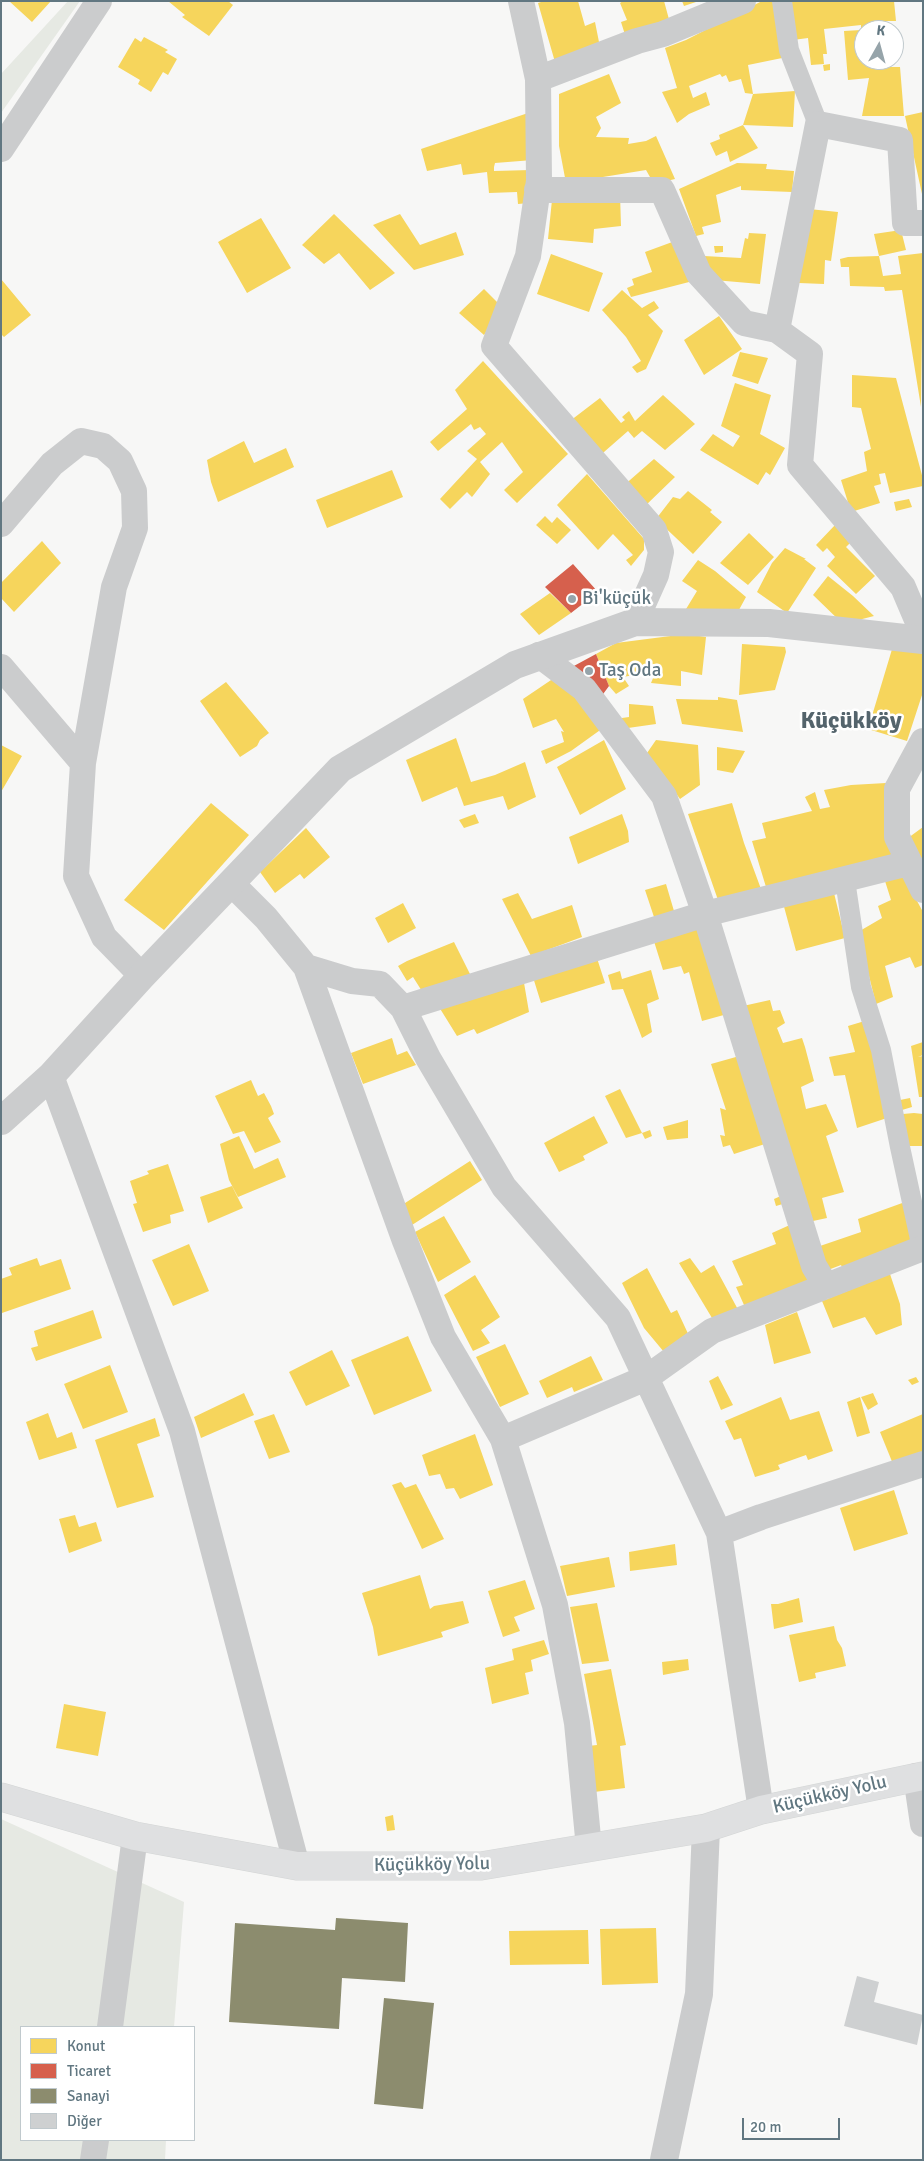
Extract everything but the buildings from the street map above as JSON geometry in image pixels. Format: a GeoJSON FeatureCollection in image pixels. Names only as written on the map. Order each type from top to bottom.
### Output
{"type":"FeatureCollection","features":[{"type":"Feature","properties":{"kind":"main road","name":"Küçükköy Yolu"},"geometry":{"type":"LineString","coordinates":[[1,1797],[134,1836],[297,1866],[480,1866],[706,1828],[761,1810],[919,1776]]}},
{"type":"Feature","properties":{"kind":"street"},"geometry":{"type":"LineString","coordinates":[[1,149],[99,1]]}},
{"type":"Feature","properties":{"kind":"street"},"geometry":{"type":"LineString","coordinates":[[521,1],[538,79],[537,190],[528,256],[494,346],[654,530],[661,552],[656,575],[635,622]]}},
{"type":"Feature","properties":{"kind":"street"},"geometry":{"type":"LineString","coordinates":[[538,79],[638,41],[663,34],[743,1]]}},
{"type":"Feature","properties":{"kind":"street"},"geometry":{"type":"LineString","coordinates":[[778,330],[818,124],[789,50],[782,1]]}},
{"type":"Feature","properties":{"kind":"street"},"geometry":{"type":"LineString","coordinates":[[818,124],[900,140],[905,223],[923,223]]}},
{"type":"Feature","properties":{"kind":"street"},"geometry":{"type":"LineString","coordinates":[[537,190],[662,190],[699,274],[744,323],[778,330],[810,354],[800,465],[903,587],[923,634]]}},
{"type":"Feature","properties":{"kind":"street"},"geometry":{"type":"LineString","coordinates":[[1,524],[52,464],[81,441],[103,446],[120,461],[134,491],[134,528],[114,586],[83,763],[76,876],[104,938],[142,976]]}},
{"type":"Feature","properties":{"kind":"street"},"geometry":{"type":"LineString","coordinates":[[1,1121],[51,1076],[142,976],[340,769],[515,665],[635,622],[768,623],[923,640]]}},
{"type":"Feature","properties":{"kind":"street"},"geometry":{"type":"LineString","coordinates":[[539,655],[584,690],[664,796],[705,914],[814,1266],[826,1286]]}},
{"type":"Feature","properties":{"kind":"street"},"geometry":{"type":"LineString","coordinates":[[1,668],[83,763]]}},
{"type":"Feature","properties":{"kind":"street"},"geometry":{"type":"LineString","coordinates":[[923,741],[897,789],[897,837],[923,890]]}},
{"type":"Feature","properties":{"kind":"street"},"geometry":{"type":"LineString","coordinates":[[403,1008],[705,914],[909,863]]}},
{"type":"Feature","properties":{"kind":"street"},"geometry":{"type":"LineString","coordinates":[[504,1439],[646,1378],[712,1331],[922,1248],[881,1050],[861,987],[845,880]]}},
{"type":"Feature","properties":{"kind":"street"},"geometry":{"type":"LineString","coordinates":[[232,884],[266,918],[306,967],[399,1223],[443,1337],[504,1439],[555,1605],[577,1723],[588,1848]]}},
{"type":"Feature","properties":{"kind":"street"},"geometry":{"type":"LineString","coordinates":[[306,967],[352,981],[380,984],[403,1008],[428,1058],[504,1187],[618,1318],[719,1533],[761,1810]]}},
{"type":"Feature","properties":{"kind":"street"},"geometry":{"type":"LineString","coordinates":[[51,1076],[182,1431],[297,1866]]}},
{"type":"Feature","properties":{"kind":"street"},"geometry":{"type":"LineString","coordinates":[[719,1533],[761,1517],[923,1464]]}},
{"type":"Feature","properties":{"kind":"street"},"geometry":{"type":"LineString","coordinates":[[919,1776],[923,1824]]}},
{"type":"Feature","properties":{"kind":"street"},"geometry":{"type":"LineString","coordinates":[[664,2160],[699,1994],[706,1828]]}},
{"type":"Feature","properties":{"kind":"street"},"geometry":{"type":"LineString","coordinates":[[110,2026],[134,1836]]}},
{"type":"Feature","properties":{"kind":"street"},"geometry":{"type":"LineString","coordinates":[[93,2160],[96,2141]]}},
{"type":"Feature","properties":{"kind":"shaded area"},"geometry":{"type":"Polygon","coordinates":[[[68,1],[80,1],[1,113],[1,74],[68,1]]]}},
{"type":"Feature","properties":{"kind":"shaded area"},"geometry":{"type":"Polygon","coordinates":[[[1,1819],[184,1902],[174,2026],[20,2026],[20,2141],[166,2141],[165,2160],[1,2160],[1,1819]]]}},
{"type":"Feature","properties":{"kind":"place","name":"Bi'küçük"},"geometry":{"type":"Point","coordinates":[572,599]}},
{"type":"Feature","properties":{"kind":"place","name":"Taş Oda"},"geometry":{"type":"Point","coordinates":[589,671]}},
{"type":"Feature","properties":{"kind":"district","name":"Küçükköy"},"geometry":{"type":"Point","coordinates":[851,722]}}]}
